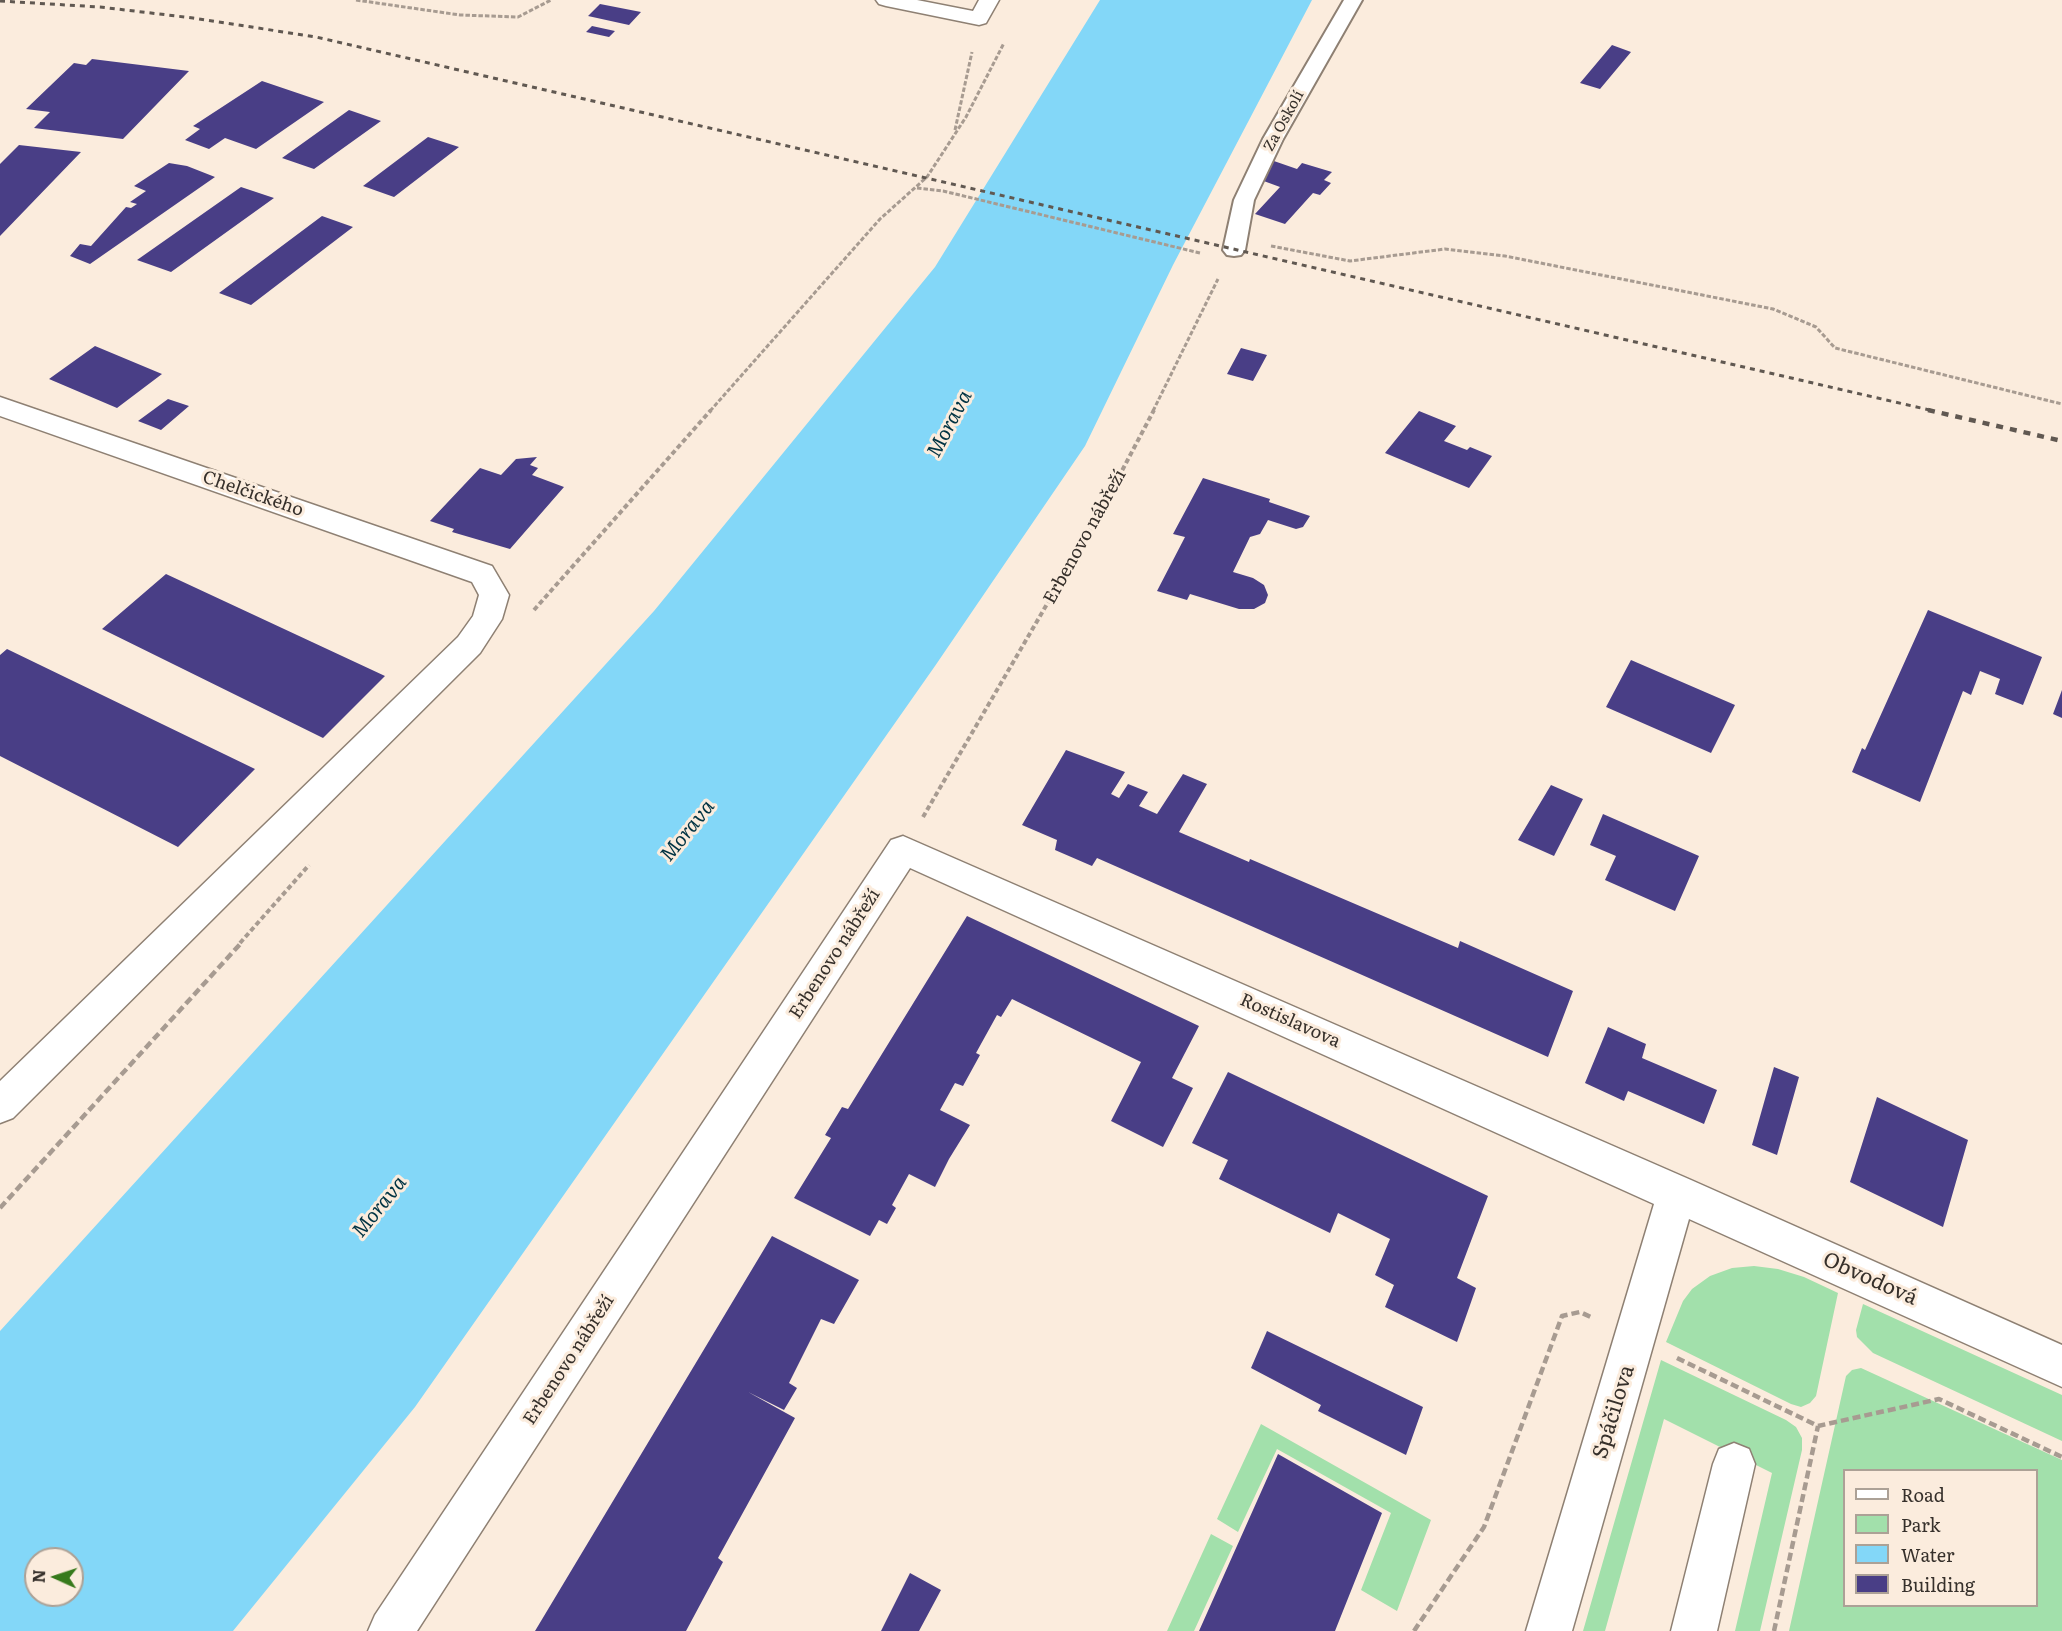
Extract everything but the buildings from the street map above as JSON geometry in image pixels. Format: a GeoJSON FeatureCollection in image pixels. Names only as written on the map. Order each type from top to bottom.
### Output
{"type":"FeatureCollection","features":[{"type":"Feature","properties":{"kind":"street"},"geometry":{"type":"LineString","coordinates":[[886,0],[979,19],[989,0]]}},
{"type":"Feature","properties":{"kind":"street","name":"Chelčického"},"geometry":{"type":"LineString","coordinates":[[0,406],[482,574],[494,596],[487,619],[469,645],[14,1073]]}},
{"type":"Feature","properties":{"kind":"street","name":"Rostislavova"},"geometry":{"type":"LineString","coordinates":[[903,850],[1677,1193]]}},
{"type":"Feature","properties":{"kind":"street","name":"Erbenovo nábřeží"},"geometry":{"type":"LineString","coordinates":[[391,1631],[903,850]]}},
{"type":"Feature","properties":{"kind":"street"},"geometry":{"type":"LineString","coordinates":[[0,1106],[14,1073]]}},
{"type":"Feature","properties":{"kind":"street","name":"Obvodová"},"geometry":{"type":"LineString","coordinates":[[1677,1193],[2062,1366]]}},
{"type":"Feature","properties":{"kind":"street","name":"Spáčilova"},"geometry":{"type":"LineString","coordinates":[[1549,1631],[1677,1193]]}},
{"type":"Feature","properties":{"kind":"street"},"geometry":{"type":"LineString","coordinates":[[1694,1631],[1734,1464]]}},
{"type":"Feature","properties":{"kind":"lane","name":"Za Oskolí"},"geometry":{"type":"LineString","coordinates":[[1235,244],[1244,200],[1273,139],[1353,0]]}},
{"type":"Feature","properties":{"kind":"path"},"geometry":{"type":"LineString","coordinates":[[356,0],[460,15],[518,16],[551,0]]}},
{"type":"Feature","properties":{"kind":"path"},"geometry":{"type":"LineString","coordinates":[[954,132],[979,19]]}},
{"type":"Feature","properties":{"kind":"path"},"geometry":{"type":"LineString","coordinates":[[917,188],[943,191],[1187,250]]}},
{"type":"Feature","properties":{"kind":"path"},"geometry":{"type":"LineString","coordinates":[[1235,244],[1350,261],[1445,249],[1505,256],[1762,307],[1816,327],[1835,348],[2062,404]]}},
{"type":"Feature","properties":{"kind":"path","name":"Erbenovo nábřeží"},"geometry":{"type":"LineString","coordinates":[[903,850],[1096,520],[1235,244]]}},
{"type":"Feature","properties":{"kind":"path"},"geometry":{"type":"LineString","coordinates":[[1414,1631],[1484,1527],[1562,1316],[1580,1312],[1599,1320]]}},
{"type":"Feature","properties":{"kind":"path"},"geometry":{"type":"LineString","coordinates":[[1666,1352],[1818,1426],[1939,1399],[2062,1457]]}},
{"type":"Feature","properties":{"kind":"path"},"geometry":{"type":"LineString","coordinates":[[1774,1631],[1818,1426]]}},
{"type":"Feature","properties":{"kind":"green space"},"geometry":{"type":"Polygon","coordinates":[[[1754,1266],[1778,1269],[1804,1277],[1838,1293],[1816,1396],[1810,1403],[1801,1407],[1666,1342],[1683,1301],[1692,1289],[1710,1276],[1732,1268],[1754,1266]]]}},
{"type":"Feature","properties":{"kind":"green space"},"geometry":{"type":"Polygon","coordinates":[[[1863,1304],[2062,1395],[2062,1441],[1873,1353],[1857,1337],[1856,1330],[1863,1304]]]}},
{"type":"Feature","properties":{"kind":"green space"},"geometry":{"type":"Polygon","coordinates":[[[1661,1360],[1786,1420],[1796,1427],[1802,1438],[1802,1450],[1760,1631],[1735,1631],[1772,1473],[1664,1419],[1605,1631],[1583,1631],[1661,1360]]]}},
{"type":"Feature","properties":{"kind":"green space"},"geometry":{"type":"Polygon","coordinates":[[[1861,1368],[2062,1460],[2062,1631],[1789,1631],[1846,1376],[1852,1370],[1861,1368]]]}},
{"type":"Feature","properties":{"kind":"green space"},"geometry":{"type":"Polygon","coordinates":[[[1261,1424],[1431,1520],[1397,1611],[1361,1590],[1391,1513],[1277,1449],[1238,1532],[1217,1519],[1261,1424]]]}},
{"type":"Feature","properties":{"kind":"green space"},"geometry":{"type":"Polygon","coordinates":[[[1211,1534],[1233,1546],[1194,1631],[1167,1631],[1211,1534]]]}},
{"type":"Feature","properties":{"kind":"water","name":"Morava"},"geometry":{"type":"Polygon","coordinates":[[[1100,0],[1312,0],[1173,265],[1085,446],[935,666],[415,1407],[233,1631],[0,1631],[0,1331],[654,611],[935,267],[1100,0]]]}},
{"type":"Feature","properties":{"kind":"railway"},"geometry":{"type":"LineString","coordinates":[[0,1],[100,7],[193,18],[316,37],[1934,411]]}},
{"type":"Feature","properties":{"kind":"railway"},"geometry":{"type":"LineString","coordinates":[[1928,410],[2062,441]]}}]}
